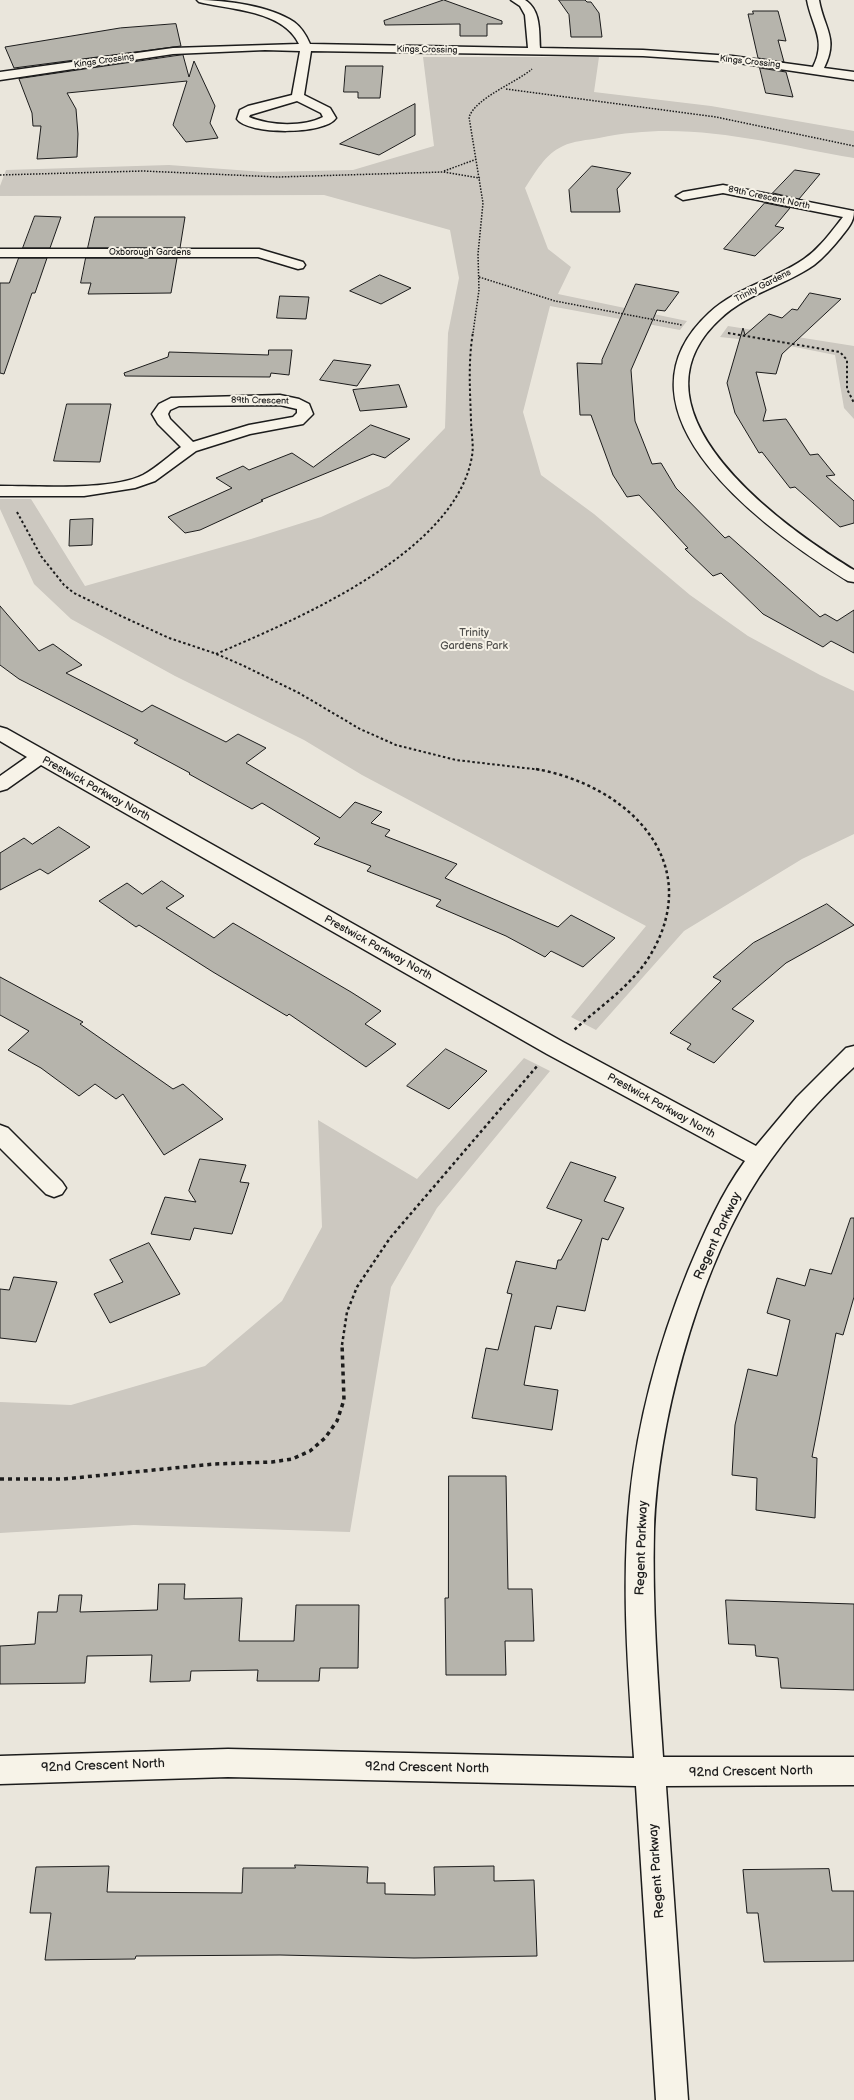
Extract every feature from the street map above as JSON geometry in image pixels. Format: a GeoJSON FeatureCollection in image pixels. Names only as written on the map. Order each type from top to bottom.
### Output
{"type":"FeatureCollection","features":[{"type":"Feature","properties":{"kind":"street"},"geometry":{"type":"LineString","coordinates":[[203,0],[269,15],[285,21],[296,28],[303,37],[306,47],[298,97]]}},
{"type":"Feature","properties":{"kind":"street"},"geometry":{"type":"LineString","coordinates":[[517,0],[529,8],[532,15],[539,50]]}},
{"type":"Feature","properties":{"kind":"street"},"geometry":{"type":"LineString","coordinates":[[813,0],[824,30],[827,48],[825,58],[817,70]]}},
{"type":"Feature","properties":{"kind":"street","name":"Kings Crossing"},"geometry":{"type":"LineString","coordinates":[[0,76],[173,51],[222,48],[306,47],[435,50],[602,51],[689,56],[817,70],[854,76]]}},
{"type":"Feature","properties":{"kind":"street"},"geometry":{"type":"LineString","coordinates":[[298,97],[326,111],[330,118],[324,123],[314,125],[277,127],[253,125],[243,119],[244,113],[252,109],[298,97]]}},
{"type":"Feature","properties":{"kind":"street","name":"89th Crescent North"},"geometry":{"type":"LineString","coordinates":[[683,196],[723,189],[852,215]]}},
{"type":"Feature","properties":{"kind":"street","name":"Trinity Gardens"},"geometry":{"type":"LineString","coordinates":[[852,215],[823,250],[808,262],[745,294],[715,315],[702,329],[687,355],[681,372],[687,411],[698,439],[719,468],[745,499],[780,528],[819,556],[854,577]]}},
{"type":"Feature","properties":{"kind":"street","name":"Oxborough Gardens"},"geometry":{"type":"LineString","coordinates":[[0,253],[258,253],[298,265]]}},
{"type":"Feature","properties":{"kind":"street","name":"89th Crescent"},"geometry":{"type":"LineString","coordinates":[[8,491],[84,491],[129,485],[153,475],[190,448],[248,430],[298,421],[305,414],[304,407],[294,402],[280,400],[176,401],[164,407],[160,414],[164,421],[190,448]]}},
{"type":"Feature","properties":{"kind":"street","name":"Prestwick Parkway North"},"geometry":{"type":"LineString","coordinates":[[0,732],[40,757],[555,1048],[718,1137],[760,1158]]}},
{"type":"Feature","properties":{"kind":"street"},"geometry":{"type":"LineString","coordinates":[[0,785],[40,757]]}},
{"type":"Feature","properties":{"kind":"street","name":"Regent Parkway"},"geometry":{"type":"LineString","coordinates":[[672,2100],[642,1652],[640,1576],[641,1528],[651,1436],[666,1370],[704,1262],[729,1208],[760,1158],[812,1094],[854,1054]]}},
{"type":"Feature","properties":{"kind":"street"},"geometry":{"type":"LineString","coordinates":[[0,1134],[54,1188]]}},
{"type":"Feature","properties":{"kind":"street","name":"92nd Crescent North"},"geometry":{"type":"LineString","coordinates":[[0,1770],[228,1763],[650,1773],[854,1771]]}},
{"type":"Feature","properties":{"kind":"path"},"geometry":{"type":"LineString","coordinates":[[215,654],[318,609],[378,573],[426,533],[456,497],[469,469],[472,455],[469,358],[479,290],[478,254],[483,203],[477,159],[470,124],[471,112],[482,100],[505,88],[534,67],[543,54],[539,50]]}},
{"type":"Feature","properties":{"kind":"path"},"geometry":{"type":"LineString","coordinates":[[505,88],[535,94],[697,114],[760,124],[854,146]]}},
{"type":"Feature","properties":{"kind":"path"},"geometry":{"type":"LineString","coordinates":[[443,172],[477,159]]}},
{"type":"Feature","properties":{"kind":"path"},"geometry":{"type":"LineString","coordinates":[[0,175],[143,171],[284,177],[443,172],[480,178]]}},
{"type":"Feature","properties":{"kind":"path"},"geometry":{"type":"LineString","coordinates":[[479,277],[554,302],[684,326]]}},
{"type":"Feature","properties":{"kind":"path"},"geometry":{"type":"LineString","coordinates":[[722,332],[760,336],[840,352],[847,360],[847,389],[854,403]]}},
{"type":"Feature","properties":{"kind":"path"},"geometry":{"type":"LineString","coordinates":[[8,491],[14,500],[17,512],[40,553],[61,584],[74,593],[167,638],[215,654],[289,688],[352,726],[386,741],[434,756],[538,770],[572,778],[588,784],[616,800],[641,822],[656,845],[668,875],[671,892],[666,926],[650,956],[637,972],[571,1034]]}},
{"type":"Feature","properties":{"kind":"path"},"geometry":{"type":"LineString","coordinates":[[0,1479],[64,1479],[206,1464],[272,1462],[292,1459],[310,1450],[325,1438],[333,1426],[344,1400],[342,1338],[347,1312],[357,1287],[390,1238],[539,1064]]}},
{"type":"Feature","properties":{"kind":"green space","name":"Trinity Gardens Park"},"geometry":{"type":"Polygon","coordinates":[[[423,57],[599,57],[594,92],[711,106],[854,131],[854,158],[758,140],[696,132],[664,131],[632,133],[581,141],[563,146],[551,154],[541,164],[525,188],[548,249],[571,267],[558,294],[687,321],[680,330],[550,306],[523,412],[541,475],[594,514],[690,595],[748,636],[820,675],[854,691],[854,834],[802,859],[684,931],[596,1030],[571,1017],[646,926],[362,775],[304,740],[175,676],[71,619],[34,584],[0,509],[0,499],[31,499],[85,586],[251,539],[321,517],[389,486],[445,428],[448,333],[459,278],[450,230],[324,195],[0,196],[0,186],[6,170],[169,165],[264,172],[353,170],[434,146],[423,57]]]}},
{"type":"Feature","properties":{"kind":"green space"},"geometry":{"type":"Polygon","coordinates":[[[728,326],[854,346],[854,419],[844,408],[835,355],[775,343],[720,337],[728,326]]]}},
{"type":"Feature","properties":{"kind":"green space"},"geometry":{"type":"Polygon","coordinates":[[[524,1058],[550,1071],[437,1208],[391,1287],[350,1532],[134,1525],[0,1533],[0,1402],[71,1405],[205,1366],[282,1301],[322,1227],[318,1120],[417,1179],[524,1058]]]}},
{"type":"Feature","properties":{"kind":"building"},"geometry":{"type":"Polygon","coordinates":[[[444,0],[502,21],[502,24],[487,24],[487,36],[460,36],[460,24],[385,25],[384,21],[444,0]]]}},
{"type":"Feature","properties":{"kind":"building"},"geometry":{"type":"Polygon","coordinates":[[[559,0],[585,0],[587,2],[591,2],[599,13],[602,37],[571,37],[569,15],[559,0]]]}},
{"type":"Feature","properties":{"kind":"building"},"geometry":{"type":"Polygon","coordinates":[[[753,11],[778,11],[786,41],[778,40],[784,62],[758,58],[748,14],[753,14],[753,11]]]}},
{"type":"Feature","properties":{"kind":"building"},"geometry":{"type":"Polygon","coordinates":[[[176,24],[181,46],[14,68],[5,47],[120,28],[176,24]]]}},
{"type":"Feature","properties":{"kind":"building"},"geometry":{"type":"Polygon","coordinates":[[[183,55],[189,77],[194,61],[215,106],[210,123],[218,138],[186,142],[173,125],[187,81],[67,93],[76,109],[78,134],[77,157],[37,159],[41,126],[33,126],[32,113],[19,79],[183,55]]]}},
{"type":"Feature","properties":{"kind":"building"},"geometry":{"type":"Polygon","coordinates":[[[346,66],[383,66],[380,98],[358,98],[358,92],[344,92],[346,66]]]}},
{"type":"Feature","properties":{"kind":"building"},"geometry":{"type":"Polygon","coordinates":[[[760,68],[786,72],[793,97],[766,93],[760,68]]]}},
{"type":"Feature","properties":{"kind":"building"},"geometry":{"type":"Polygon","coordinates":[[[415,104],[415,135],[379,155],[340,144],[415,104]]]}},
{"type":"Feature","properties":{"kind":"building"},"geometry":{"type":"Polygon","coordinates":[[[592,166],[631,173],[617,189],[620,212],[571,212],[569,190],[592,166]]]}},
{"type":"Feature","properties":{"kind":"building"},"geometry":{"type":"Polygon","coordinates":[[[795,170],[820,174],[799,199],[773,193],[795,170]]]}},
{"type":"Feature","properties":{"kind":"building"},"geometry":{"type":"Polygon","coordinates":[[[765,203],[790,208],[775,226],[784,228],[755,256],[724,249],[765,203]]]}},
{"type":"Feature","properties":{"kind":"building"},"geometry":{"type":"Polygon","coordinates":[[[35,216],[61,217],[50,248],[23,248],[35,216]]]}},
{"type":"Feature","properties":{"kind":"building"},"geometry":{"type":"Polygon","coordinates":[[[95,217],[185,217],[180,248],[88,248],[95,217]]]}},
{"type":"Feature","properties":{"kind":"building"},"geometry":{"type":"Polygon","coordinates":[[[19,258],[47,258],[35,293],[32,293],[4,374],[0,373],[0,283],[9,283],[19,258]]]}},
{"type":"Feature","properties":{"kind":"building"},"geometry":{"type":"Polygon","coordinates":[[[86,258],[177,258],[171,293],[88,294],[91,283],[81,283],[86,258]]]}},
{"type":"Feature","properties":{"kind":"building"},"geometry":{"type":"Polygon","coordinates":[[[380,275],[411,288],[381,304],[350,291],[380,275]]]}},
{"type":"Feature","properties":{"kind":"building"},"geometry":{"type":"Polygon","coordinates":[[[636,284],[679,292],[665,311],[657,310],[631,370],[635,421],[652,464],[661,463],[676,488],[725,538],[729,536],[820,617],[825,614],[837,621],[854,610],[854,653],[831,641],[823,647],[763,614],[721,573],[713,576],[685,549],[688,548],[639,495],[627,497],[613,475],[591,415],[580,415],[577,363],[602,364],[602,360],[636,284]]]}},
{"type":"Feature","properties":{"kind":"building"},"geometry":{"type":"Polygon","coordinates":[[[810,293],[841,299],[782,354],[776,374],[756,372],[766,410],[763,421],[786,419],[810,455],[818,454],[835,475],[826,476],[854,501],[854,523],[840,527],[795,487],[790,488],[762,452],[759,453],[735,413],[727,383],[743,328],[745,335],[769,314],[782,318],[792,309],[797,310],[810,293]]]}},
{"type":"Feature","properties":{"kind":"building"},"geometry":{"type":"Polygon","coordinates":[[[280,296],[309,297],[306,319],[277,318],[280,296]]]}},
{"type":"Feature","properties":{"kind":"building"},"geometry":{"type":"Polygon","coordinates":[[[269,350],[292,350],[289,375],[271,373],[270,377],[125,376],[124,373],[168,357],[169,352],[268,355],[269,350]]]}},
{"type":"Feature","properties":{"kind":"building"},"geometry":{"type":"Polygon","coordinates":[[[334,360],[371,365],[357,386],[320,380],[334,360]]]}},
{"type":"Feature","properties":{"kind":"building"},"geometry":{"type":"Polygon","coordinates":[[[399,385],[407,407],[360,411],[353,390],[399,385]]]}},
{"type":"Feature","properties":{"kind":"building"},"geometry":{"type":"Polygon","coordinates":[[[67,404],[111,404],[100,462],[54,461],[67,404]]]}},
{"type":"Feature","properties":{"kind":"building"},"geometry":{"type":"Polygon","coordinates":[[[371,425],[410,439],[385,458],[373,454],[261,500],[263,501],[200,530],[185,533],[168,517],[232,488],[216,478],[243,466],[249,470],[292,453],[313,467],[371,425]]]}},
{"type":"Feature","properties":{"kind":"building"},"geometry":{"type":"Polygon","coordinates":[[[93,519],[92,545],[69,546],[70,520],[93,519]]]}},
{"type":"Feature","properties":{"kind":"building"},"geometry":{"type":"Polygon","coordinates":[[[0,606],[39,651],[53,644],[82,665],[66,673],[142,712],[152,705],[226,742],[238,734],[266,748],[246,763],[340,818],[355,802],[382,812],[371,823],[390,830],[385,836],[457,864],[445,878],[558,927],[571,915],[615,938],[583,967],[551,951],[545,957],[506,936],[436,906],[441,900],[367,871],[371,866],[314,844],[320,838],[262,803],[252,809],[134,743],[138,740],[19,679],[0,665],[0,606]]]}},
{"type":"Feature","properties":{"kind":"building"},"geometry":{"type":"Polygon","coordinates":[[[59,827],[90,847],[48,874],[40,869],[0,890],[0,853],[24,838],[32,844],[59,827]]]}},
{"type":"Feature","properties":{"kind":"building"},"geometry":{"type":"Polygon","coordinates":[[[162,881],[184,896],[166,908],[214,938],[233,923],[351,992],[381,1011],[365,1024],[396,1044],[366,1067],[289,1014],[287,1016],[213,972],[139,925],[136,927],[99,901],[127,883],[142,894],[162,881]]]}},
{"type":"Feature","properties":{"kind":"building"},"geometry":{"type":"Polygon","coordinates":[[[827,904],[854,925],[786,963],[732,1009],[754,1021],[714,1063],[687,1049],[691,1044],[670,1033],[721,981],[713,977],[753,943],[827,904]]]}},
{"type":"Feature","properties":{"kind":"building"},"geometry":{"type":"Polygon","coordinates":[[[0,977],[83,1022],[80,1024],[173,1089],[183,1084],[223,1119],[164,1155],[123,1094],[116,1099],[95,1084],[79,1096],[41,1068],[8,1050],[29,1031],[0,1015],[0,977]]]}},
{"type":"Feature","properties":{"kind":"building"},"geometry":{"type":"Polygon","coordinates":[[[446,1049],[487,1071],[449,1109],[407,1086],[446,1049]]]}},
{"type":"Feature","properties":{"kind":"building"},"geometry":{"type":"Polygon","coordinates":[[[200,1159],[246,1165],[240,1182],[249,1183],[232,1234],[194,1228],[190,1240],[151,1234],[165,1197],[196,1202],[189,1191],[200,1159]]]}},
{"type":"Feature","properties":{"kind":"building"},"geometry":{"type":"Polygon","coordinates":[[[571,1162],[616,1177],[604,1201],[624,1208],[608,1240],[602,1238],[585,1311],[557,1306],[551,1329],[535,1326],[524,1385],[558,1390],[552,1430],[472,1418],[486,1348],[498,1350],[512,1294],[507,1293],[516,1261],[556,1269],[558,1260],[561,1260],[582,1220],[547,1208],[571,1162]]]}},
{"type":"Feature","properties":{"kind":"building"},"geometry":{"type":"Polygon","coordinates":[[[851,1218],[854,1218],[854,1297],[843,1335],[836,1333],[812,1457],[817,1458],[815,1518],[756,1510],[757,1478],[732,1475],[735,1425],[748,1369],[777,1376],[790,1320],[767,1313],[777,1278],[805,1286],[810,1269],[831,1274],[851,1218]]]}},
{"type":"Feature","properties":{"kind":"building"},"geometry":{"type":"Polygon","coordinates":[[[149,1243],[180,1294],[110,1323],[94,1294],[123,1282],[110,1260],[149,1243]]]}},
{"type":"Feature","properties":{"kind":"building"},"geometry":{"type":"Polygon","coordinates":[[[14,1277],[57,1282],[36,1342],[0,1338],[0,1289],[9,1290],[14,1277]]]}},
{"type":"Feature","properties":{"kind":"building"},"geometry":{"type":"Polygon","coordinates":[[[449,1476],[506,1476],[508,1589],[532,1589],[534,1641],[505,1641],[506,1675],[446,1675],[445,1598],[448,1598],[449,1476]]]}},
{"type":"Feature","properties":{"kind":"building"},"geometry":{"type":"Polygon","coordinates":[[[159,1584],[185,1584],[184,1599],[242,1598],[239,1641],[294,1641],[296,1605],[359,1605],[358,1668],[320,1668],[319,1681],[257,1681],[258,1670],[191,1671],[190,1681],[150,1682],[152,1655],[87,1656],[85,1683],[0,1684],[0,1646],[35,1644],[38,1612],[57,1612],[59,1595],[82,1595],[80,1612],[157,1610],[159,1584]]]}},
{"type":"Feature","properties":{"kind":"building"},"geometry":{"type":"Polygon","coordinates":[[[726,1600],[854,1604],[854,1690],[781,1688],[778,1658],[756,1656],[755,1645],[729,1644],[726,1600]]]}},
{"type":"Feature","properties":{"kind":"building"},"geometry":{"type":"Polygon","coordinates":[[[295,1865],[368,1867],[367,1883],[385,1883],[385,1894],[435,1895],[434,1867],[494,1866],[494,1881],[534,1880],[537,1956],[414,1958],[280,1955],[136,1956],[135,1959],[45,1960],[51,1913],[30,1913],[36,1867],[109,1866],[107,1892],[242,1893],[243,1868],[295,1868],[295,1865]]]}},
{"type":"Feature","properties":{"kind":"building"},"geometry":{"type":"Polygon","coordinates":[[[829,1869],[832,1891],[854,1891],[854,1961],[764,1962],[758,1913],[747,1913],[743,1870],[829,1869]]]}}]}
